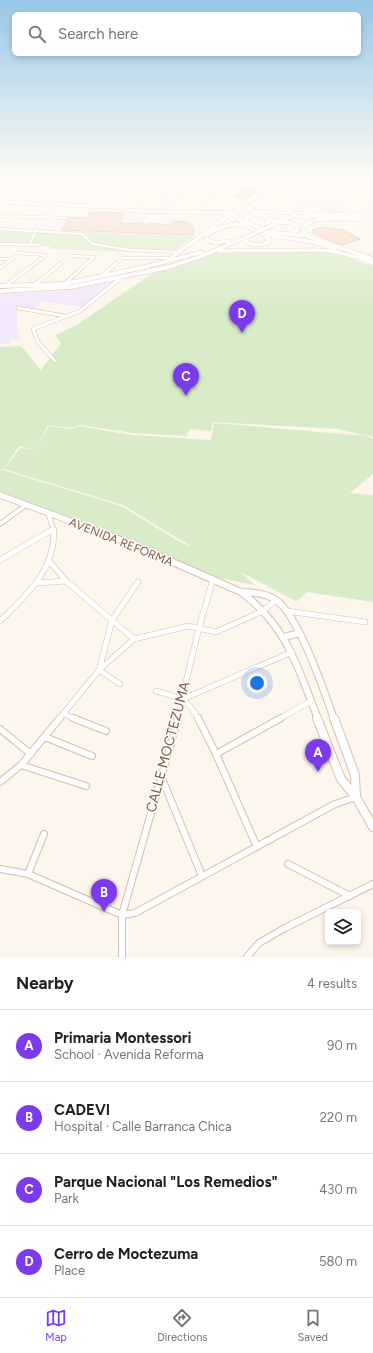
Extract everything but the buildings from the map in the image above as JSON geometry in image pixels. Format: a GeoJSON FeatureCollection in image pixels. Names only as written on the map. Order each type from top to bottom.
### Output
{"type":"FeatureCollection","features":[{"type":"Feature","properties":{"kind":"main road"},"geometry":{"type":"LineString","coordinates":[[163,263],[220,221]]}},
{"type":"Feature","properties":{"kind":"main road"},"geometry":{"type":"LineString","coordinates":[[220,228],[221,221]]}},
{"type":"Feature","properties":{"kind":"main road"},"geometry":{"type":"LineString","coordinates":[[240,221],[245,226]]}},
{"type":"Feature","properties":{"kind":"main road"},"geometry":{"type":"LineString","coordinates":[[0,286],[64,284],[163,263],[197,254],[247,235],[267,224],[278,221]]}},
{"type":"Feature","properties":{"kind":"main road"},"geometry":{"type":"LineString","coordinates":[[0,291],[71,287],[162,269],[211,252],[283,221]]}},
{"type":"Feature","properties":{"kind":"main road"},"geometry":{"type":"LineString","coordinates":[[311,221],[305,222],[303,226],[304,232],[316,239]]}},
{"type":"Feature","properties":{"kind":"main road"},"geometry":{"type":"LineString","coordinates":[[247,222],[268,232],[316,239],[373,258]]}},
{"type":"Feature","properties":{"kind":"main road"},"geometry":{"type":"LineString","coordinates":[[276,223],[290,223],[297,226],[298,228],[296,232],[288,234]]}},
{"type":"Feature","properties":{"kind":"main road"},"geometry":{"type":"LineString","coordinates":[[229,241],[213,243],[206,238],[210,232],[232,224],[245,226],[265,236],[310,242],[365,259],[373,263]]}},
{"type":"Feature","properties":{"kind":"main road"},"geometry":{"type":"LineString","coordinates":[[247,235],[245,240],[248,243],[257,246],[268,243],[269,240],[265,236]]}},
{"type":"Feature","properties":{"kind":"main road"},"geometry":{"type":"LineString","coordinates":[[211,252],[226,250],[315,250],[331,251],[365,259]]}},
{"type":"Feature","properties":{"kind":"main road","name":"AVENIDA REFORMA"},"geometry":{"type":"LineString","coordinates":[[0,495],[134,545],[242,592],[273,622],[292,652],[341,779],[356,797],[373,827]]}},
{"type":"Feature","properties":{"kind":"main road","name":"AVENIDA REFORMA"},"geometry":{"type":"LineString","coordinates":[[242,592],[256,592],[276,600],[287,611],[300,633],[320,680],[354,774],[356,797]]}},
{"type":"Feature","properties":{"kind":"main road"},"geometry":{"type":"LineString","coordinates":[[284,638],[300,633]]}},
{"type":"Feature","properties":{"kind":"street"},"geometry":{"type":"LineString","coordinates":[[29,245],[42,221]]}},
{"type":"Feature","properties":{"kind":"street"},"geometry":{"type":"LineString","coordinates":[[0,228],[82,234],[93,244],[130,250],[178,252]]}},
{"type":"Feature","properties":{"kind":"street"},"geometry":{"type":"LineString","coordinates":[[0,244],[39,245]]}},
{"type":"Feature","properties":{"kind":"street"},"geometry":{"type":"LineString","coordinates":[[0,268],[19,253],[46,255],[5,286]]}},
{"type":"Feature","properties":{"kind":"street"},"geometry":{"type":"LineString","coordinates":[[34,285],[70,256],[94,257],[64,284]]}},
{"type":"Feature","properties":{"kind":"street"},"geometry":{"type":"LineString","coordinates":[[101,276],[122,258],[170,258]]}},
{"type":"Feature","properties":{"kind":"street"},"geometry":{"type":"LineString","coordinates":[[0,259],[11,259]]}},
{"type":"Feature","properties":{"kind":"street"},"geometry":{"type":"LineString","coordinates":[[55,360],[45,352],[33,333],[34,329],[38,326],[80,311],[122,277]]}},
{"type":"Feature","properties":{"kind":"street"},"geometry":{"type":"LineString","coordinates":[[18,308],[66,316]]}},
{"type":"Feature","properties":{"kind":"street"},"geometry":{"type":"LineString","coordinates":[[0,524],[26,505]]}},
{"type":"Feature","properties":{"kind":"street"},"geometry":{"type":"LineString","coordinates":[[0,621],[37,583],[50,562],[54,544],[54,529],[48,513]]}},
{"type":"Feature","properties":{"kind":"street"},"geometry":{"type":"LineString","coordinates":[[0,560],[54,529]]}},
{"type":"Feature","properties":{"kind":"street"},"geometry":{"type":"LineString","coordinates":[[50,562],[66,581],[134,639]]}},
{"type":"Feature","properties":{"kind":"street","name":"CALLE MOCTEZUMA"},"geometry":{"type":"LineString","coordinates":[[122,957],[122,915],[160,776],[183,699],[199,628],[214,579]]}},
{"type":"Feature","properties":{"kind":"street"},"geometry":{"type":"LineString","coordinates":[[37,583],[66,581]]}},
{"type":"Feature","properties":{"kind":"street"},"geometry":{"type":"LineString","coordinates":[[99,670],[112,620],[138,582]]}},
{"type":"Feature","properties":{"kind":"street"},"geometry":{"type":"LineString","coordinates":[[0,782],[21,765],[31,754],[99,670],[134,639],[188,626],[216,632],[263,611],[276,600]]}},
{"type":"Feature","properties":{"kind":"street"},"geometry":{"type":"LineString","coordinates":[[287,611],[365,622]]}},
{"type":"Feature","properties":{"kind":"street"},"geometry":{"type":"LineString","coordinates":[[183,699],[292,652]]}},
{"type":"Feature","properties":{"kind":"street"},"geometry":{"type":"LineString","coordinates":[[99,670],[120,684]]}},
{"type":"Feature","properties":{"kind":"street"},"geometry":{"type":"LineString","coordinates":[[156,691],[183,699],[194,708],[257,847]]}},
{"type":"Feature","properties":{"kind":"street"},"geometry":{"type":"LineString","coordinates":[[216,754],[311,701]]}},
{"type":"Feature","properties":{"kind":"street"},"geometry":{"type":"LineString","coordinates":[[64,714],[106,731]]}},
{"type":"Feature","properties":{"kind":"street"},"geometry":{"type":"LineString","coordinates":[[0,729],[31,754]]}},
{"type":"Feature","properties":{"kind":"street"},"geometry":{"type":"LineString","coordinates":[[45,737],[92,756]]}},
{"type":"Feature","properties":{"kind":"street"},"geometry":{"type":"LineString","coordinates":[[21,765],[86,786]]}},
{"type":"Feature","properties":{"kind":"street"},"geometry":{"type":"LineString","coordinates":[[160,776],[202,876]]}},
{"type":"Feature","properties":{"kind":"street"},"geometry":{"type":"LineString","coordinates":[[0,869],[28,874],[122,915],[135,913],[335,804],[356,797]]}},
{"type":"Feature","properties":{"kind":"street"},"geometry":{"type":"LineString","coordinates":[[28,874],[44,834]]}},
{"type":"Feature","properties":{"kind":"street"},"geometry":{"type":"LineString","coordinates":[[288,864],[350,896]]}},
{"type":"Feature","properties":{"kind":"street"},"geometry":{"type":"LineString","coordinates":[[246,957],[259,943],[285,928],[373,884]]}},
{"type":"Feature","properties":{"kind":"shaded area"},"geometry":{"type":"Polygon","coordinates":[[[112,281],[114,282],[82,307],[41,301],[35,309],[17,306],[17,327],[20,340],[11,340],[10,343],[0,344],[0,292],[57,290],[112,281]]]}},
{"type":"Feature","properties":{"kind":"green space"},"geometry":{"type":"Polygon","coordinates":[[[0,229],[195,236],[171,253],[49,249],[50,246],[41,246],[41,244],[0,243],[0,229]]]}},
{"type":"Feature","properties":{"kind":"green space"},"geometry":{"type":"Polygon","coordinates":[[[301,251],[339,254],[373,266],[373,437],[337,429],[213,422],[211,431],[190,429],[186,436],[133,433],[80,425],[72,428],[48,425],[36,450],[49,426],[71,429],[80,426],[131,435],[211,440],[214,423],[367,436],[373,439],[373,474],[350,493],[373,495],[373,602],[307,592],[297,601],[240,572],[255,585],[219,578],[138,543],[0,492],[0,347],[21,346],[41,370],[61,343],[55,335],[75,326],[153,273],[218,252],[301,251]],[[19,446],[3,470],[121,506],[180,542],[194,548],[123,505],[4,469],[20,448],[36,450],[19,446]]]}},
{"type":"Feature","properties":{"kind":"place","name":"Cerro de Moctezuma"},"geometry":{"type":"Point","coordinates":[242,333]}},
{"type":"Feature","properties":{"kind":"place","name":"Parque Nacional \"Los Remedios\""},"geometry":{"type":"Point","coordinates":[186,396]}},
{"type":"Feature","properties":{"kind":"place","name":"Primaria Montessori"},"geometry":{"type":"Point","coordinates":[318,772]}},
{"type":"Feature","properties":{"kind":"place","name":"CADEVI"},"geometry":{"type":"Point","coordinates":[104,912]}}]}
